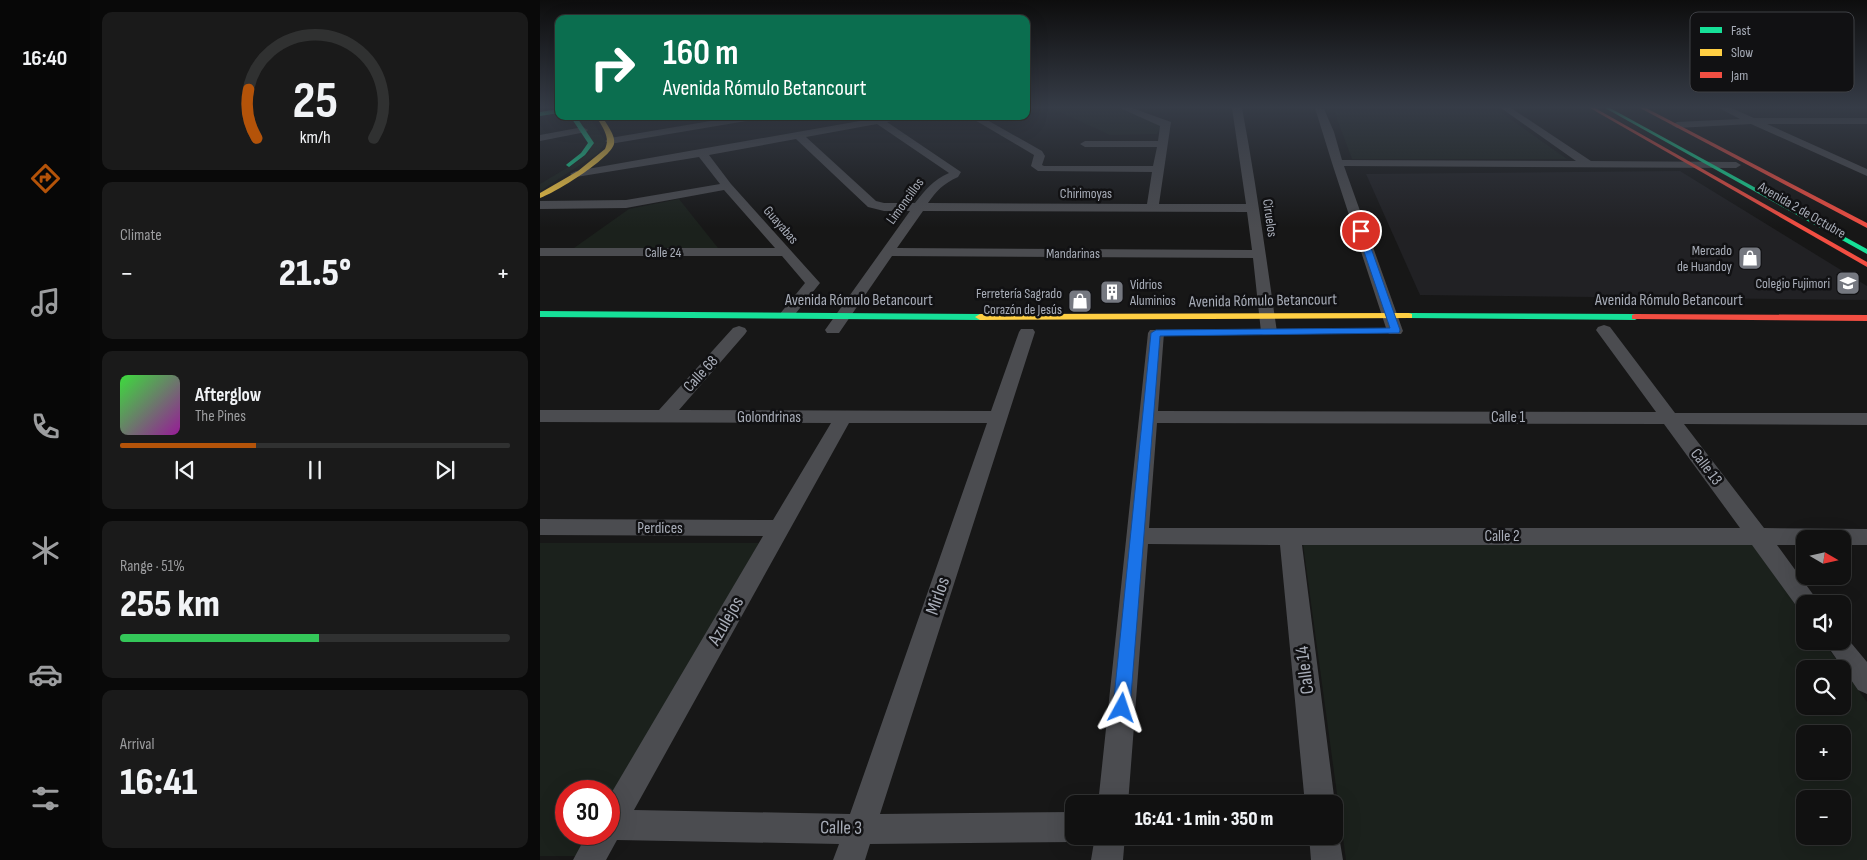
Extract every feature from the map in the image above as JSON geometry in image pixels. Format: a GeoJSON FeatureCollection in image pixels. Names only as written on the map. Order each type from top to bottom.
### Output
{"type":"FeatureCollection","features":[{"type":"Feature","properties":{"kind":"street"},"geometry":{"type":"LineString","coordinates":[[560,170],[574,162],[588,148]]}},
{"type":"Feature","properties":{"kind":"street"},"geometry":{"type":"LineString","coordinates":[[540,196],[576,174],[603,155],[608,148]]}},
{"type":"Feature","properties":{"kind":"street"},"geometry":{"type":"LineString","coordinates":[[576,174],[733,148]]}},
{"type":"Feature","properties":{"kind":"street"},"geometry":{"type":"LineString","coordinates":[[811,148],[872,204],[884,207],[919,207]]}},
{"type":"Feature","properties":{"kind":"street","name":"Limoncillos"},"geometry":{"type":"LineString","coordinates":[[833,330],[936,184],[954,175],[955,172],[916,148]]}},
{"type":"Feature","properties":{"kind":"street"},"geometry":{"type":"LineString","coordinates":[[1029,148],[1040,156],[1036,164],[1038,167],[1045,169],[1158,169]]}},
{"type":"Feature","properties":{"kind":"street"},"geometry":{"type":"LineString","coordinates":[[1152,208],[1161,148]]}},
{"type":"Feature","properties":{"kind":"street","name":"Ciruelos"},"geometry":{"type":"LineString","coordinates":[[1244,148],[1260,254],[1269,332]]}},
{"type":"Feature","properties":{"kind":"street"},"geometry":{"type":"LineString","coordinates":[[1333,148],[1394,327]]}},
{"type":"Feature","properties":{"kind":"street"},"geometry":{"type":"LineString","coordinates":[[1565,148],[1588,164]]}},
{"type":"Feature","properties":{"kind":"street","name":"Avenida 2 de Octubre"},"geometry":{"type":"LineString","coordinates":[[1664,148],[1867,265]]}},
{"type":"Feature","properties":{"kind":"street","name":"Avenida 2 de Octubre"},"geometry":{"type":"LineString","coordinates":[[1682,148],[1867,252]]}},
{"type":"Feature","properties":{"kind":"street","name":"Avenida 2 de Octubre"},"geometry":{"type":"LineString","coordinates":[[1704,148],[1867,236]]}},
{"type":"Feature","properties":{"kind":"street","name":"Avenida 2 de Octubre"},"geometry":{"type":"LineString","coordinates":[[1721,148],[1867,226]]}},
{"type":"Feature","properties":{"kind":"street"},"geometry":{"type":"LineString","coordinates":[[1812,148],[1867,173]]}},
{"type":"Feature","properties":{"kind":"street","name":"Guayabas"},"geometry":{"type":"LineString","coordinates":[[702,154],[813,284],[787,315]]}},
{"type":"Feature","properties":{"kind":"street"},"geometry":{"type":"LineString","coordinates":[[1337,163],[1736,165]]}},
{"type":"Feature","properties":{"kind":"street"},"geometry":{"type":"LineString","coordinates":[[540,205],[626,204],[728,186]]}},
{"type":"Feature","properties":{"kind":"street","name":"Chirimoyas"},"geometry":{"type":"LineString","coordinates":[[919,207],[1253,208]]}},
{"type":"Feature","properties":{"kind":"street","name":"Calle 24"},"geometry":{"type":"LineString","coordinates":[[540,252],[786,252]]}},
{"type":"Feature","properties":{"kind":"street","name":"Mandarinas"},"geometry":{"type":"LineString","coordinates":[[887,252],[1260,254]]}},
{"type":"Feature","properties":{"kind":"street","name":"Avenida Rómulo Betancourt"},"geometry":{"type":"LineString","coordinates":[[540,314],[1267,317],[1394,327],[1867,318]]}},
{"type":"Feature","properties":{"kind":"street","name":"Calle 68"},"geometry":{"type":"LineString","coordinates":[[663,416],[739,330]]}},
{"type":"Feature","properties":{"kind":"street","name":"Calle 13"},"geometry":{"type":"LineString","coordinates":[[1607,331],[1801,595]]}},
{"type":"Feature","properties":{"kind":"street","name":"Mirlos"},"geometry":{"type":"LineString","coordinates":[[849,860],[1027,332]]}},
{"type":"Feature","properties":{"kind":"street"},"geometry":{"type":"LineString","coordinates":[[1114,795],[1156,333]]}},
{"type":"Feature","properties":{"kind":"street","name":"Golondrinas"},"geometry":{"type":"LineString","coordinates":[[540,416],[998,416]]}},
{"type":"Feature","properties":{"kind":"street","name":"Azulejos"},"geometry":{"type":"LineString","coordinates":[[620,806],[842,416]]}},
{"type":"Feature","properties":{"kind":"street","name":"Calle 1"},"geometry":{"type":"LineString","coordinates":[[1148,417],[1867,418]]}},
{"type":"Feature","properties":{"kind":"street","name":"Perdices"},"geometry":{"type":"LineString","coordinates":[[540,527],[779,528]]}},
{"type":"Feature","properties":{"kind":"street","name":"Calle 2"},"geometry":{"type":"LineString","coordinates":[[1137,536],[1867,536]]}},
{"type":"Feature","properties":{"kind":"street","name":"Calle 14"},"geometry":{"type":"LineString","coordinates":[[1290,536],[1319,795]]}},
{"type":"Feature","properties":{"kind":"street"},"geometry":{"type":"LineString","coordinates":[[1843,650],[1867,682]]}},
{"type":"Feature","properties":{"kind":"street","name":"Calle 3"},"geometry":{"type":"LineString","coordinates":[[620,825],[859,828],[1065,827]]}},
{"type":"Feature","properties":{"kind":"street"},"geometry":{"type":"LineString","coordinates":[[589,860],[598,845]]}},
{"type":"Feature","properties":{"kind":"street"},"geometry":{"type":"LineString","coordinates":[[1108,860],[1109,845]]}},
{"type":"Feature","properties":{"kind":"street"},"geometry":{"type":"LineString","coordinates":[[1325,845],[1327,860]]}},
{"type":"Feature","properties":{"kind":"shaded area"},"geometry":{"type":"Polygon","coordinates":[[[589,148],[601,148],[597,154],[540,191],[540,184],[590,152],[589,148]]]}},
{"type":"Feature","properties":{"kind":"shaded area"},"geometry":{"type":"Polygon","coordinates":[[[1348,148],[1552,148],[1567,159],[1352,159],[1348,148]]]}},
{"type":"Feature","properties":{"kind":"shaded area"},"geometry":{"type":"Polygon","coordinates":[[[1680,171],[1867,286],[1867,300],[1420,295],[1366,174],[1680,171]]]}},
{"type":"Feature","properties":{"kind":"shaded area"},"geometry":{"type":"Polygon","coordinates":[[[679,199],[718,248],[574,248],[629,209],[679,199]]]}},
{"type":"Feature","properties":{"kind":"shaded area"},"geometry":{"type":"Polygon","coordinates":[[[540,543],[759,543],[620,781],[555,780],[555,845],[582,845],[576,856],[540,856],[540,543]]]}},
{"type":"Feature","properties":{"kind":"shaded area"},"geometry":{"type":"Polygon","coordinates":[[[1303,544],[1752,544],[1796,605],[1796,650],[1829,650],[1837,660],[1796,660],[1796,715],[1851,715],[1851,680],[1867,702],[1867,860],[1346,860],[1343,838],[1343,795],[1337,795],[1303,544]]]}},
{"type":"Feature","properties":{"kind":"traffic: fast"},"geometry":{"type":"LineString","coordinates":[[569,165],[587,148]]}},
{"type":"Feature","properties":{"kind":"traffic: fast"},"geometry":{"type":"LineString","coordinates":[[1679,148],[1867,252]]}},
{"type":"Feature","properties":{"kind":"traffic: fast"},"geometry":{"type":"LineString","coordinates":[[540,314],[980,317]]}},
{"type":"Feature","properties":{"kind":"traffic: fast"},"geometry":{"type":"LineString","coordinates":[[1409,316],[1635,317]]}},
{"type":"Feature","properties":{"kind":"traffic: slow"},"geometry":{"type":"LineString","coordinates":[[540,196],[580,172],[601,157],[609,148]]}},
{"type":"Feature","properties":{"kind":"traffic: slow"},"geometry":{"type":"LineString","coordinates":[[980,317],[1409,316]]}},
{"type":"Feature","properties":{"kind":"traffic: jam"},"geometry":{"type":"LineString","coordinates":[[1662,148],[1867,265]]}},
{"type":"Feature","properties":{"kind":"traffic: jam"},"geometry":{"type":"LineString","coordinates":[[1719,148],[1867,226]]}},
{"type":"Feature","properties":{"kind":"traffic: jam"},"geometry":{"type":"LineString","coordinates":[[1635,317],[1867,318]]}},
{"type":"Feature","properties":{"kind":"place","name":"Mercado de Huandoy"},"geometry":{"type":"Point","coordinates":[1750,258]}},
{"type":"Feature","properties":{"kind":"place","name":"Colegio Fujimori"},"geometry":{"type":"Point","coordinates":[1848,283]}},
{"type":"Feature","properties":{"kind":"place","name":"Vidrios Aluminios"},"geometry":{"type":"Point","coordinates":[1112,292]}},
{"type":"Feature","properties":{"kind":"place","name":"Ferretería Sagrado Corazón de Jesús"},"geometry":{"type":"Point","coordinates":[1080,301]}},
{"type":"Feature","properties":{"kind":"route"},"geometry":{"type":"LineString","coordinates":[[1122,708],[1156,333],[1396,330],[1361,231]]}}]}
